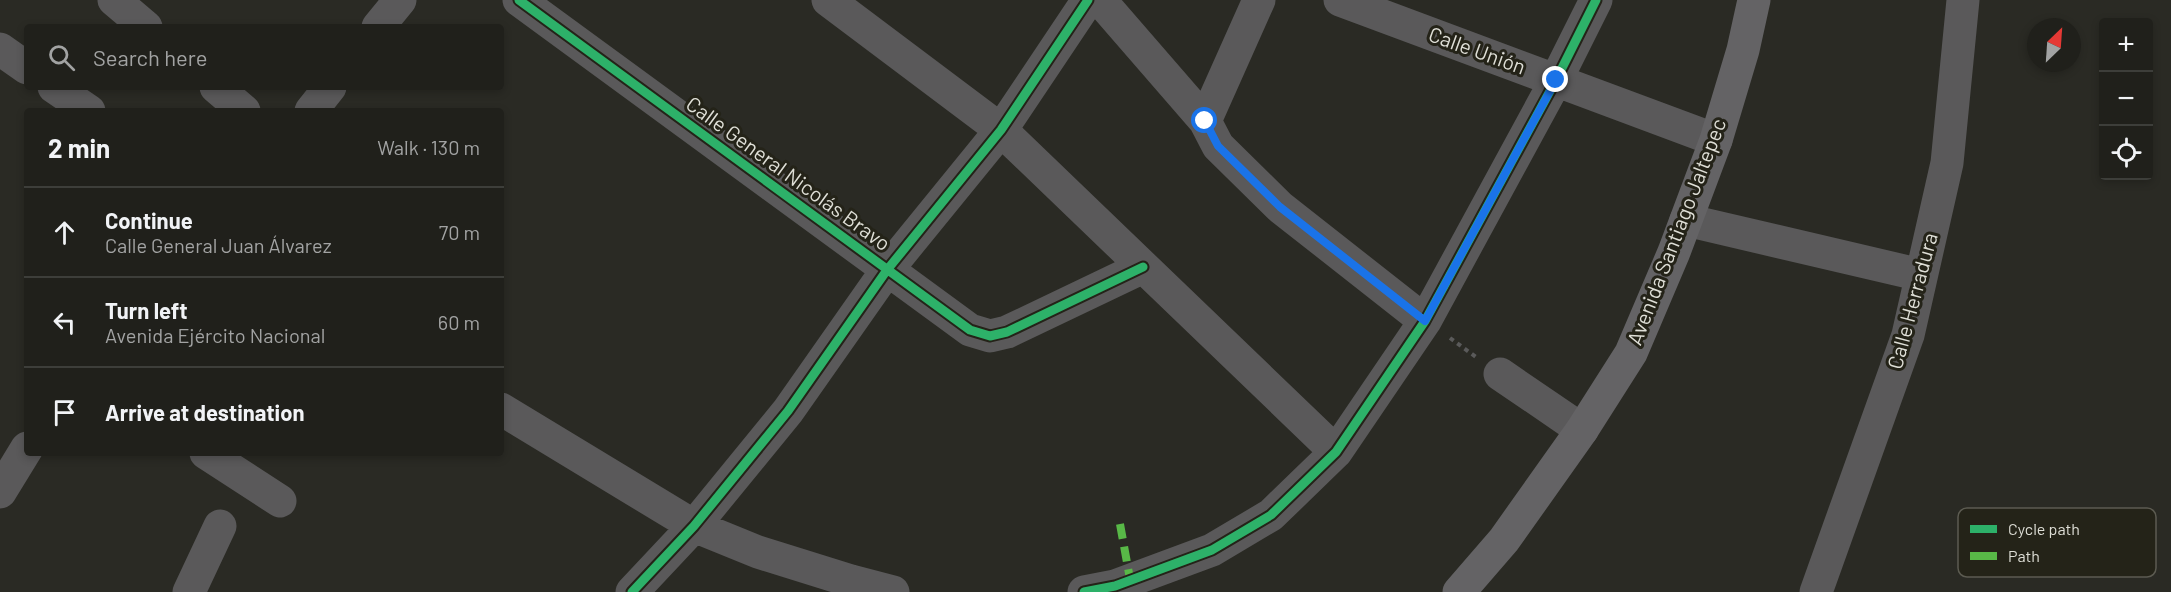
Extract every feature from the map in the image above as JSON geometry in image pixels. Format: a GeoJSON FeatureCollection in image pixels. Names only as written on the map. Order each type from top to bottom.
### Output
{"type":"FeatureCollection","features":[{"type":"Feature","properties":{"kind":"street"},"geometry":{"type":"LineString","coordinates":[[114,0],[142,24]]}},
{"type":"Feature","properties":{"kind":"street"},"geometry":{"type":"LineString","coordinates":[[380,24],[400,0]]}},
{"type":"Feature","properties":{"kind":"street","name":"Calle General Nicolás Bravo"},"geometry":{"type":"LineString","coordinates":[[519,0],[970,330],[990,336],[1007,332],[1143,267]]}},
{"type":"Feature","properties":{"kind":"street"},"geometry":{"type":"LineString","coordinates":[[828,0],[1001,130],[1336,452]]}},
{"type":"Feature","properties":{"kind":"street"},"geometry":{"type":"LineString","coordinates":[[632,592],[694,526],[788,411],[888,270],[1001,130],[1088,0]]}},
{"type":"Feature","properties":{"kind":"street"},"geometry":{"type":"LineString","coordinates":[[1100,0],[1205,121],[1218,146],[1280,207],[1425,321]]}},
{"type":"Feature","properties":{"kind":"street"},"geometry":{"type":"LineString","coordinates":[[1205,121],[1259,0]]}},
{"type":"Feature","properties":{"kind":"street","name":"Calle Unión"},"geometry":{"type":"LineString","coordinates":[[1340,0],[1716,140]]}},
{"type":"Feature","properties":{"kind":"street"},"geometry":{"type":"LineString","coordinates":[[1084,592],[1115,586],[1212,550],[1271,515],[1336,452],[1425,321],[1556,80],[1596,0]]}},
{"type":"Feature","properties":{"kind":"street","name":"Avenida Santiago Jaltepec"},"geometry":{"type":"LineString","coordinates":[[1459,592],[1504,540],[1582,430],[1631,353],[1716,140],[1743,50],[1754,0]]}},
{"type":"Feature","properties":{"kind":"street","name":"Calle Herradura"},"geometry":{"type":"LineString","coordinates":[[1821,590],[1908,335],[1947,163],[1964,0]]}},
{"type":"Feature","properties":{"kind":"street"},"geometry":{"type":"LineString","coordinates":[[0,49],[24,66]]}},
{"type":"Feature","properties":{"kind":"street"},"geometry":{"type":"LineString","coordinates":[[58,90],[84,108]]}},
{"type":"Feature","properties":{"kind":"street"},"geometry":{"type":"LineString","coordinates":[[220,90],[240,108]]}},
{"type":"Feature","properties":{"kind":"street"},"geometry":{"type":"LineString","coordinates":[[313,108],[328,90]]}},
{"type":"Feature","properties":{"kind":"street"},"geometry":{"type":"LineString","coordinates":[[1686,220],[1921,275]]}},
{"type":"Feature","properties":{"kind":"street"},"geometry":{"type":"LineString","coordinates":[[1500,374],[1582,430]]}},
{"type":"Feature","properties":{"kind":"street"},"geometry":{"type":"LineString","coordinates":[[504,411],[694,526],[758,552],[893,592]]}},
{"type":"Feature","properties":{"kind":"street"},"geometry":{"type":"LineString","coordinates":[[0,492],[24,453]]}},
{"type":"Feature","properties":{"kind":"street"},"geometry":{"type":"LineString","coordinates":[[211,456],[280,501]]}},
{"type":"Feature","properties":{"kind":"street"},"geometry":{"type":"LineString","coordinates":[[189,592],[220,525]]}},
{"type":"Feature","properties":{"kind":"path"},"geometry":{"type":"LineString","coordinates":[[1425,321],[1500,374]]}},
{"type":"Feature","properties":{"kind":"marked path"},"geometry":{"type":"LineString","coordinates":[[1120,524],[1130,579]]}},
{"type":"Feature","properties":{"kind":"cycle path"},"geometry":{"type":"LineString","coordinates":[[519,0],[970,330],[990,336],[1007,332],[1143,267]]}},
{"type":"Feature","properties":{"kind":"cycle path"},"geometry":{"type":"LineString","coordinates":[[632,592],[694,526],[788,411],[887,270],[1001,130],[1088,0]]}},
{"type":"Feature","properties":{"kind":"cycle path"},"geometry":{"type":"LineString","coordinates":[[1084,592],[1115,586],[1212,550],[1271,515],[1336,452],[1425,321],[1556,80],[1596,0]]}},
{"type":"Feature","properties":{"kind":"route"},"geometry":{"type":"LineString","coordinates":[[1205,121],[1218,146],[1280,207],[1425,321],[1556,80]]}}]}
